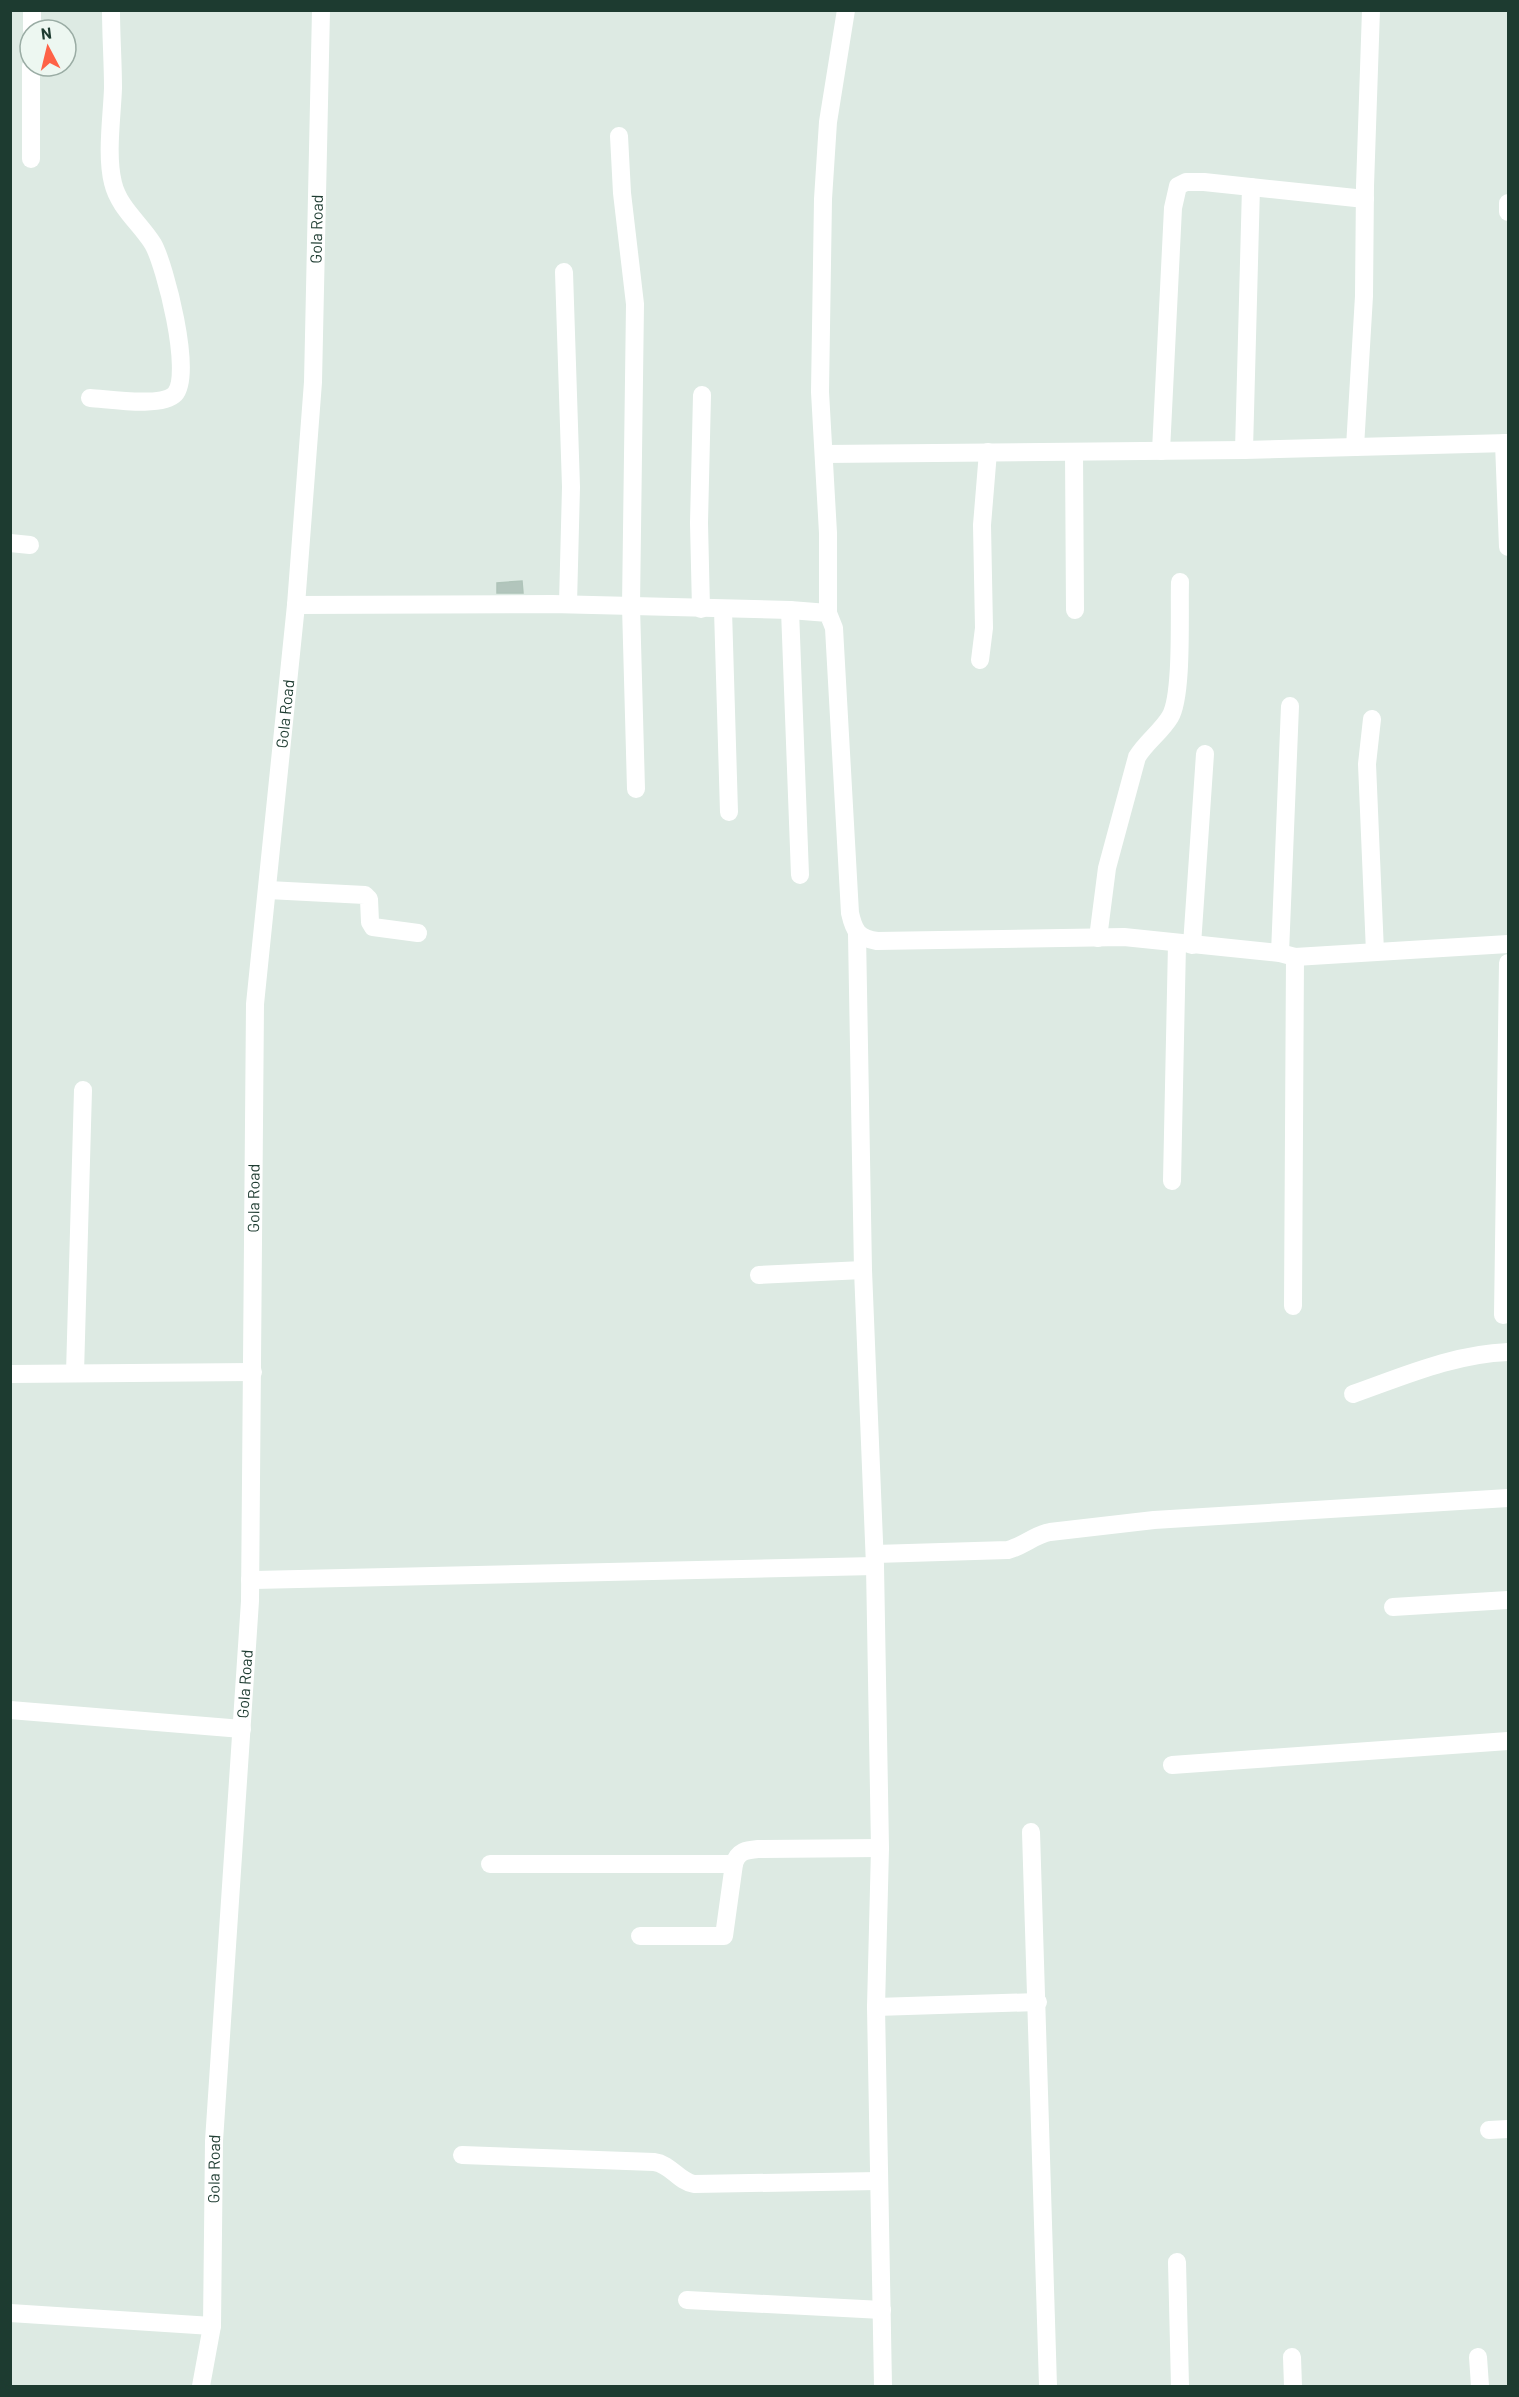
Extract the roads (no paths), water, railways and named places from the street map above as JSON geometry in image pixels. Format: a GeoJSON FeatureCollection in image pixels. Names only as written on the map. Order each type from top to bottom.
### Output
{"type":"FeatureCollection","features":[{"type":"Feature","properties":{"kind":"street"},"geometry":{"type":"LineString","coordinates":[[90,398],[149,402],[165,399],[175,394],[180,367],[174,310],[158,257],[148,237],[124,208],[113,184],[111,10]]}},
{"type":"Feature","properties":{"kind":"street","name":"Gola Road"},"geometry":{"type":"LineString","coordinates":[[201,2386],[212,2326],[214,2141],[250,1580],[255,1004],[296,605],[313,382],[321,10]]}},
{"type":"Feature","properties":{"kind":"street"},"geometry":{"type":"LineString","coordinates":[[846,10],[828,122],[823,199],[820,392],[828,533],[828,613],[834,628],[850,913],[857,934],[863,1270],[875,1560],[880,1848],[876,2007],[883,2386]]}},
{"type":"Feature","properties":{"kind":"street"},"geometry":{"type":"LineString","coordinates":[[1355,447],[1364,296],[1371,10]]}},
{"type":"Feature","properties":{"kind":"street"},"geometry":{"type":"LineString","coordinates":[[31,159],[32,78]]}},
{"type":"Feature","properties":{"kind":"street"},"geometry":{"type":"LineString","coordinates":[[619,136],[622,193],[635,304],[631,606],[636,789]]}},
{"type":"Feature","properties":{"kind":"street"},"geometry":{"type":"LineString","coordinates":[[1161,451],[1167,296],[1174,194],[1178,186],[1186,182],[1365,199]]}},
{"type":"Feature","properties":{"kind":"street"},"geometry":{"type":"LineString","coordinates":[[1244,450],[1251,187]]}},
{"type":"Feature","properties":{"kind":"street"},"geometry":{"type":"LineString","coordinates":[[1508,203],[1509,212]]}},
{"type":"Feature","properties":{"kind":"street"},"geometry":{"type":"LineString","coordinates":[[564,272],[571,488],[568,604]]}},
{"type":"Feature","properties":{"kind":"street"},"geometry":{"type":"LineString","coordinates":[[700,609],[699,523],[702,395]]}},
{"type":"Feature","properties":{"kind":"street"},"geometry":{"type":"LineString","coordinates":[[824,454],[1244,450],[1506,443],[1509,547]]}},
{"type":"Feature","properties":{"kind":"street"},"geometry":{"type":"LineString","coordinates":[[980,660],[984,628],[982,525],[988,452]]}},
{"type":"Feature","properties":{"kind":"street"},"geometry":{"type":"LineString","coordinates":[[1074,452],[1075,610]]}},
{"type":"Feature","properties":{"kind":"street"},"geometry":{"type":"LineString","coordinates":[[10,543],[30,545]]}},
{"type":"Feature","properties":{"kind":"street"},"geometry":{"type":"LineString","coordinates":[[1098,938],[1106,875],[1137,758],[1144,746],[1170,718],[1175,708],[1178,686],[1180,582]]}},
{"type":"Feature","properties":{"kind":"street"},"geometry":{"type":"LineString","coordinates":[[296,605],[568,604],[828,613]]}},
{"type":"Feature","properties":{"kind":"street"},"geometry":{"type":"LineString","coordinates":[[723,609],[729,813]]}},
{"type":"Feature","properties":{"kind":"street"},"geometry":{"type":"LineString","coordinates":[[790,610],[800,875]]}},
{"type":"Feature","properties":{"kind":"street"},"geometry":{"type":"LineString","coordinates":[[1290,706],[1287,955],[1293,1306]]}},
{"type":"Feature","properties":{"kind":"street"},"geometry":{"type":"LineString","coordinates":[[1372,719],[1367,764],[1375,952]]}},
{"type":"Feature","properties":{"kind":"street"},"geometry":{"type":"LineString","coordinates":[[1172,1181],[1184,944],[1205,754]]}},
{"type":"Feature","properties":{"kind":"street"},"geometry":{"type":"LineString","coordinates":[[268,890],[365,895],[369,899],[370,922],[373,927],[418,933]]}},
{"type":"Feature","properties":{"kind":"street"},"geometry":{"type":"LineString","coordinates":[[857,934],[863,939],[877,940],[1124,937],[1287,955],[1509,944]]}},
{"type":"Feature","properties":{"kind":"street"},"geometry":{"type":"LineString","coordinates":[[1503,1315],[1509,963]]}},
{"type":"Feature","properties":{"kind":"street"},"geometry":{"type":"LineString","coordinates":[[75,1373],[82,1090]]}},
{"type":"Feature","properties":{"kind":"street"},"geometry":{"type":"LineString","coordinates":[[759,1275],[863,1270]]}},
{"type":"Feature","properties":{"kind":"street"},"geometry":{"type":"LineString","coordinates":[[1353,1394],[1444,1362],[1471,1356],[1509,1352]]}},
{"type":"Feature","properties":{"kind":"street"},"geometry":{"type":"LineString","coordinates":[[10,1374],[253,1372]]}},
{"type":"Feature","properties":{"kind":"street"},"geometry":{"type":"LineString","coordinates":[[250,1580],[875,1560],[1008,1550],[1050,1532],[1154,1520],[1509,1498]]}},
{"type":"Feature","properties":{"kind":"street"},"geometry":{"type":"LineString","coordinates":[[1393,1607],[1509,1600]]}},
{"type":"Feature","properties":{"kind":"street"},"geometry":{"type":"LineString","coordinates":[[10,1710],[242,1729]]}},
{"type":"Feature","properties":{"kind":"street"},"geometry":{"type":"LineString","coordinates":[[1172,1765],[1509,1741]]}},
{"type":"Feature","properties":{"kind":"street"},"geometry":{"type":"LineString","coordinates":[[1031,1832],[1048,2386]]}},
{"type":"Feature","properties":{"kind":"street"},"geometry":{"type":"LineString","coordinates":[[640,1936],[724,1936],[734,1864],[739,1854],[748,1850],[880,1848]]}},
{"type":"Feature","properties":{"kind":"street"},"geometry":{"type":"LineString","coordinates":[[490,1864],[734,1864]]}},
{"type":"Feature","properties":{"kind":"street"},"geometry":{"type":"LineString","coordinates":[[876,2007],[1038,2002]]}},
{"type":"Feature","properties":{"kind":"street"},"geometry":{"type":"LineString","coordinates":[[1489,2130],[1509,2129]]}},
{"type":"Feature","properties":{"kind":"street"},"geometry":{"type":"LineString","coordinates":[[462,2155],[654,2162],[666,2165],[683,2181],[694,2184],[879,2181]]}},
{"type":"Feature","properties":{"kind":"street"},"geometry":{"type":"LineString","coordinates":[[1177,2262],[1180,2386]]}},
{"type":"Feature","properties":{"kind":"street"},"geometry":{"type":"LineString","coordinates":[[687,2300],[882,2310]]}},
{"type":"Feature","properties":{"kind":"street"},"geometry":{"type":"LineString","coordinates":[[10,2313],[212,2326]]}},
{"type":"Feature","properties":{"kind":"street"},"geometry":{"type":"LineString","coordinates":[[1292,2357],[1293,2386]]}},
{"type":"Feature","properties":{"kind":"street"},"geometry":{"type":"LineString","coordinates":[[1478,2357],[1480,2386]]}}]}
